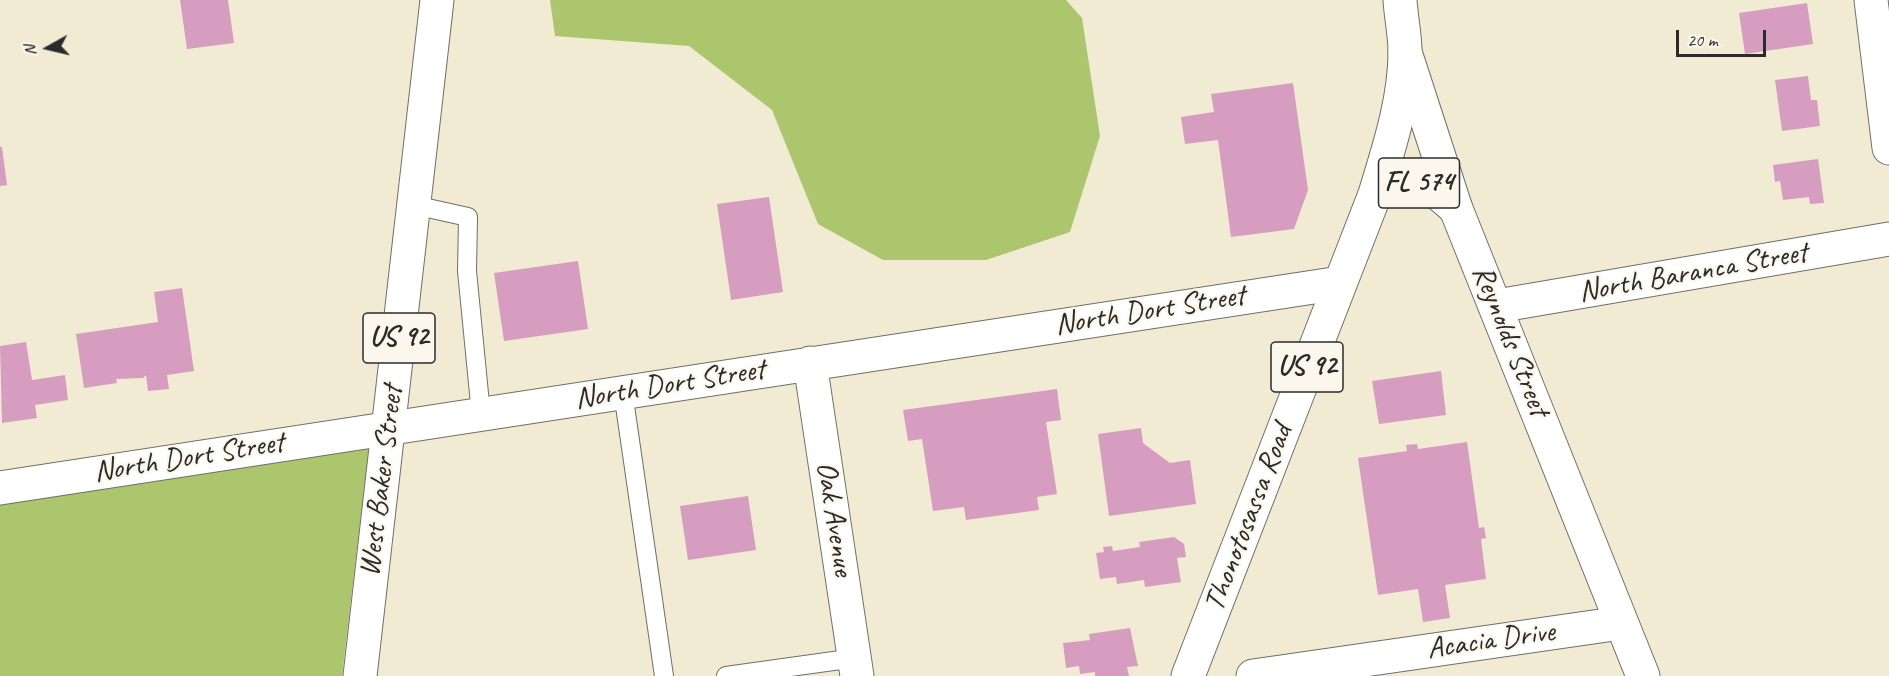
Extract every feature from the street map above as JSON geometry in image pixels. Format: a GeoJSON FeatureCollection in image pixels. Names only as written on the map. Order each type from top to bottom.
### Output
{"type":"FeatureCollection","features":[{"type":"Feature","properties":{"kind":"street","name":"West Baker Street"},"geometry":{"type":"LineString","coordinates":[[360,676],[437,0]]}},
{"type":"Feature","properties":{"kind":"street","name":"Reynolds Street"},"geometry":{"type":"LineString","coordinates":[[1400,0],[1405,52],[1456,208],[1643,676]]}},
{"type":"Feature","properties":{"kind":"street"},"geometry":{"type":"LineString","coordinates":[[1871,0],[1889,148]]}},
{"type":"Feature","properties":{"kind":"street","name":"Thonotosassa Road"},"geometry":{"type":"LineString","coordinates":[[1188,676],[1375,194],[1390,148],[1398,111],[1405,52]]}},
{"type":"Feature","properties":{"kind":"street","name":"FL 574"},"geometry":{"type":"LineString","coordinates":[[1375,194],[1395,183],[1413,182],[1432,186],[1456,208]]}},
{"type":"Feature","properties":{"kind":"street","name":"North Baranca Street"},"geometry":{"type":"LineString","coordinates":[[1497,306],[1889,239]]}},
{"type":"Feature","properties":{"kind":"street","name":"North Dort Street"},"geometry":{"type":"LineString","coordinates":[[0,488],[1340,283]]}},
{"type":"Feature","properties":{"kind":"street","name":"Oak Avenue"},"geometry":{"type":"LineString","coordinates":[[810,363],[856,667]]}},
{"type":"Feature","properties":{"kind":"street","name":"Acacia Drive"},"geometry":{"type":"LineString","coordinates":[[1254,676],[1622,623]]}},
{"type":"Feature","properties":{"kind":"lane"},"geometry":{"type":"LineString","coordinates":[[414,205],[468,217],[467,271],[482,414]]}},
{"type":"Feature","properties":{"kind":"lane"},"geometry":{"type":"LineString","coordinates":[[623,392],[664,676]]}},
{"type":"Feature","properties":{"kind":"lane"},"geometry":{"type":"LineString","coordinates":[[726,676],[856,667]]}},
{"type":"Feature","properties":{"kind":"green space"},"geometry":{"type":"Polygon","coordinates":[[[550,0],[1066,0],[1082,18],[1100,136],[1070,232],[986,260],[883,260],[818,224],[772,110],[689,46],[555,36],[550,0]]]}},
{"type":"Feature","properties":{"kind":"green space"},"geometry":{"type":"Polygon","coordinates":[[[369,446],[342,676],[0,676],[0,504],[369,446]]]}},
{"type":"Feature","properties":{"kind":"building"},"geometry":{"type":"Polygon","coordinates":[[[180,0],[228,0],[234,43],[187,49],[180,0]]]}},
{"type":"Feature","properties":{"kind":"building"},"geometry":{"type":"Polygon","coordinates":[[[1807,3],[1813,44],[1745,54],[1739,13],[1807,3]]]}},
{"type":"Feature","properties":{"kind":"building"},"geometry":{"type":"Polygon","coordinates":[[[1808,76],[1811,100],[1817,100],[1820,126],[1782,131],[1775,80],[1808,76]]]}},
{"type":"Feature","properties":{"kind":"building"},"geometry":{"type":"Polygon","coordinates":[[[1293,83],[1308,190],[1294,229],[1231,237],[1218,140],[1185,144],[1181,117],[1214,112],[1211,94],[1293,83]]]}},
{"type":"Feature","properties":{"kind":"building"},"geometry":{"type":"Polygon","coordinates":[[[0,147],[2,147],[7,185],[0,186],[0,147]]]}},
{"type":"Feature","properties":{"kind":"building"},"geometry":{"type":"Polygon","coordinates":[[[1818,159],[1824,203],[1810,204],[1809,197],[1783,200],[1780,181],[1775,182],[1773,165],[1818,159]]]}},
{"type":"Feature","properties":{"kind":"building"},"geometry":{"type":"Polygon","coordinates":[[[769,197],[783,292],[731,300],[717,204],[769,197]]]}},
{"type":"Feature","properties":{"kind":"building"},"geometry":{"type":"Polygon","coordinates":[[[578,261],[588,329],[504,341],[494,273],[578,261]]]}},
{"type":"Feature","properties":{"kind":"building"},"geometry":{"type":"Polygon","coordinates":[[[182,288],[194,371],[167,375],[169,389],[148,391],[146,375],[143,378],[116,379],[117,383],[84,388],[76,334],[158,322],[154,292],[182,288]]]}},
{"type":"Feature","properties":{"kind":"building"},"geometry":{"type":"Polygon","coordinates":[[[26,342],[32,380],[65,375],[68,400],[35,405],[37,418],[2,423],[0,346],[26,342]]]}},
{"type":"Feature","properties":{"kind":"building"},"geometry":{"type":"Polygon","coordinates":[[[1441,371],[1446,415],[1379,424],[1372,381],[1441,371]]]}},
{"type":"Feature","properties":{"kind":"building"},"geometry":{"type":"Polygon","coordinates":[[[1057,389],[1061,420],[1046,422],[1057,494],[1037,497],[1039,510],[966,520],[964,507],[933,511],[922,439],[908,441],[903,410],[1057,389]]]}},
{"type":"Feature","properties":{"kind":"building"},"geometry":{"type":"Polygon","coordinates":[[[1141,428],[1143,443],[1170,463],[1190,460],[1196,504],[1109,516],[1098,434],[1141,428]]]}},
{"type":"Feature","properties":{"kind":"building"},"geometry":{"type":"Polygon","coordinates":[[[1467,442],[1479,528],[1484,527],[1486,538],[1481,539],[1486,579],[1445,585],[1450,618],[1423,622],[1418,589],[1378,595],[1358,458],[1407,451],[1406,445],[1417,444],[1418,449],[1467,442]]]}},
{"type":"Feature","properties":{"kind":"building"},"geometry":{"type":"Polygon","coordinates":[[[748,496],[756,550],[688,560],[680,506],[748,496]]]}},
{"type":"Feature","properties":{"kind":"building"},"geometry":{"type":"Polygon","coordinates":[[[1174,537],[1184,544],[1186,557],[1177,558],[1181,582],[1145,587],[1144,580],[1117,584],[1116,577],[1100,579],[1096,553],[1104,552],[1103,547],[1112,546],[1113,551],[1140,547],[1139,542],[1174,537]]]}},
{"type":"Feature","properties":{"kind":"building"},"geometry":{"type":"Polygon","coordinates":[[[1130,628],[1138,666],[1127,667],[1129,676],[1095,676],[1095,672],[1080,674],[1079,666],[1066,668],[1063,643],[1090,640],[1089,634],[1130,628]]]}}]}
